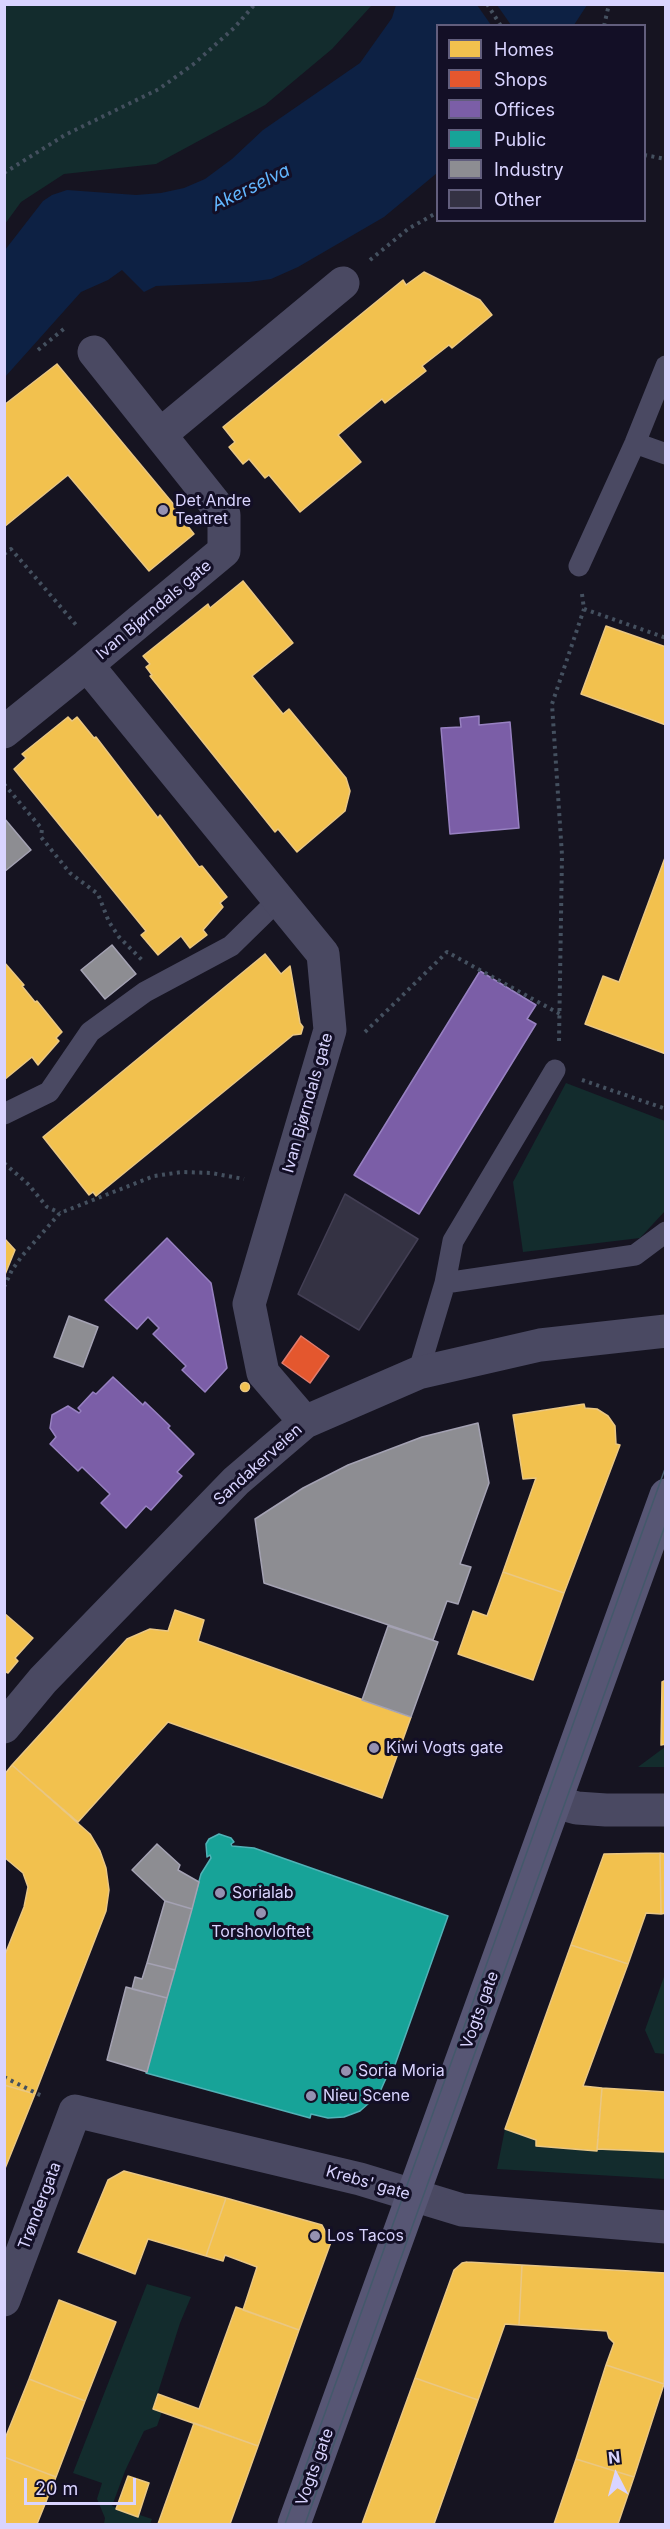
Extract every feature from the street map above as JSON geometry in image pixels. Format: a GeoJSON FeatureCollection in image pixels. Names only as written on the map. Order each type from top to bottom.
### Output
{"type":"FeatureCollection","features":[{"type":"Feature","properties":{"kind":"main road","name":"Vogts gate"},"geometry":{"type":"LineString","coordinates":[[294,2524],[666,1495]]}},
{"type":"Feature","properties":{"kind":"street"},"geometry":{"type":"LineString","coordinates":[[160,434],[343,283]]}},
{"type":"Feature","properties":{"kind":"street","name":"Ivan Bjørndals gate"},"geometry":{"type":"LineString","coordinates":[[4,732],[224,551],[224,515],[94,352]]}},
{"type":"Feature","properties":{"kind":"street","name":"Ivan Bjørndals gate"},"geometry":{"type":"LineString","coordinates":[[94,659],[278,900],[323,954],[330,1030],[249,1305],[263,1372],[305,1422]]}},
{"type":"Feature","properties":{"kind":"street","name":"Sandakerveien"},"geometry":{"type":"LineString","coordinates":[[4,1727],[43,1680],[236,1481],[305,1422],[418,1373],[540,1345],[666,1331]]}},
{"type":"Feature","properties":{"kind":"street"},"geometry":{"type":"LineString","coordinates":[[555,1802],[577,1808],[666,1810]]}},
{"type":"Feature","properties":{"kind":"street","name":"Krebs' gate"},"geometry":{"type":"LineString","coordinates":[[75,2112],[360,2179],[462,2210],[666,2227]]}},
{"type":"Feature","properties":{"kind":"street","name":"Trøndergata"},"geometry":{"type":"LineString","coordinates":[[4,2300],[75,2112]]}},
{"type":"Feature","properties":{"kind":"lane"},"geometry":{"type":"LineString","coordinates":[[579,566],[635,442],[666,366]]}},
{"type":"Feature","properties":{"kind":"lane"},"geometry":{"type":"LineString","coordinates":[[635,442],[666,454]]}},
{"type":"Feature","properties":{"kind":"lane"},"geometry":{"type":"LineString","coordinates":[[4,1114],[49,1092],[90,1032],[145,992],[231,946],[278,900]]}},
{"type":"Feature","properties":{"kind":"lane"},"geometry":{"type":"LineString","coordinates":[[418,1373],[445,1283],[453,1241],[555,1070]]}},
{"type":"Feature","properties":{"kind":"lane"},"geometry":{"type":"LineString","coordinates":[[445,1283],[635,1255],[666,1232]]}},
{"type":"Feature","properties":{"kind":"path"},"geometry":{"type":"LineString","coordinates":[[4,173],[65,135],[159,89],[195,63],[235,27],[255,4]]}},
{"type":"Feature","properties":{"kind":"path"},"geometry":{"type":"LineString","coordinates":[[487,4],[500,24]]}},
{"type":"Feature","properties":{"kind":"path"},"geometry":{"type":"LineString","coordinates":[[604,24],[609,4]]}},
{"type":"Feature","properties":{"kind":"path"},"geometry":{"type":"LineString","coordinates":[[646,154],[666,159]]}},
{"type":"Feature","properties":{"kind":"path"},"geometry":{"type":"LineString","coordinates":[[343,283],[408,228],[436,213]]}},
{"type":"Feature","properties":{"kind":"path"},"geometry":{"type":"LineString","coordinates":[[4,554],[11,549],[94,659]]}},
{"type":"Feature","properties":{"kind":"path"},"geometry":{"type":"LineString","coordinates":[[579,566],[585,609],[552,704],[562,855],[560,1014],[555,1070],[666,1109]]}},
{"type":"Feature","properties":{"kind":"path"},"geometry":{"type":"LineString","coordinates":[[585,609],[666,638]]}},
{"type":"Feature","properties":{"kind":"path"},"geometry":{"type":"LineString","coordinates":[[4,784],[42,828],[41,837],[70,873],[98,894],[109,922],[119,937],[164,982]]}},
{"type":"Feature","properties":{"kind":"path"},"geometry":{"type":"LineString","coordinates":[[330,1030],[362,1035],[447,952],[560,1014]]}},
{"type":"Feature","properties":{"kind":"path"},"geometry":{"type":"LineString","coordinates":[[4,1163],[47,1207],[60,1213]]}},
{"type":"Feature","properties":{"kind":"path"},"geometry":{"type":"LineString","coordinates":[[4,1287],[22,1256],[60,1213],[154,1176],[182,1172],[211,1173],[244,1179]]}},
{"type":"Feature","properties":{"kind":"path"},"geometry":{"type":"LineString","coordinates":[[4,2078],[75,2112]]}},
{"type":"Feature","properties":{"kind":"green space"},"geometry":{"type":"Polygon","coordinates":[[[5,4],[372,5],[332,49],[265,105],[156,164],[64,174],[21,202],[5,224],[5,4]]]}},
{"type":"Feature","properties":{"kind":"green space"},"geometry":{"type":"Polygon","coordinates":[[[566,1083],[665,1121],[665,1211],[640,1238],[523,1252],[513,1182],[566,1083]]]}},
{"type":"Feature","properties":{"kind":"green space"},"geometry":{"type":"Polygon","coordinates":[[[665,1747],[665,1767],[638,1767],[665,1747]]]}},
{"type":"Feature","properties":{"kind":"green space"},"geometry":{"type":"Polygon","coordinates":[[[665,1974],[665,2054],[655,2053],[645,2030],[665,1974]]]}},
{"type":"Feature","properties":{"kind":"green space"},"geometry":{"type":"Polygon","coordinates":[[[505,2129],[536,2140],[537,2146],[665,2152],[665,2179],[497,2169],[505,2129]]]}},
{"type":"Feature","properties":{"kind":"green space"},"geometry":{"type":"Polygon","coordinates":[[[147,2284],[191,2297],[180,2323],[153,2408],[162,2412],[157,2426],[144,2431],[112,2506],[152,2519],[150,2524],[104,2524],[105,2518],[97,2499],[102,2483],[73,2473],[147,2284]]]}},
{"type":"Feature","properties":{"kind":"water","name":"Akerselva"},"geometry":{"type":"Polygon","coordinates":[[[396,5],[587,5],[575,24],[436,24],[436,174],[384,217],[298,267],[271,279],[156,286],[144,292],[122,270],[108,280],[81,292],[5,377],[5,250],[43,201],[67,190],[136,195],[161,193],[184,188],[205,179],[232,159],[263,130],[360,63],[392,18],[396,5]]]}},
{"type":"Feature","properties":{"kind":"pier"},"geometry":{"type":"Polygon","coordinates":[[[477,5],[497,5],[510,24],[490,24],[477,5]]]}},
{"type":"Feature","properties":{"kind":"building: Homes"},"geometry":{"type":"Polygon","coordinates":[[[424,272],[480,300],[492,315],[452,348],[449,345],[422,366],[426,371],[385,403],[382,399],[338,435],[361,462],[300,512],[269,475],[265,478],[249,459],[243,464],[229,447],[235,442],[223,427],[403,280],[406,285],[424,272]]]}},
{"type":"Feature","properties":{"kind":"building: Homes"},"geometry":{"type":"Polygon","coordinates":[[[57,364],[185,518],[183,520],[194,534],[149,571],[68,475],[4,527],[4,405],[57,364]]]}},
{"type":"Feature","properties":{"kind":"building: Homes"},"geometry":{"type":"Polygon","coordinates":[[[243,581],[293,643],[252,676],[283,714],[289,709],[346,778],[350,791],[345,811],[297,852],[278,829],[275,832],[150,676],[152,675],[146,667],[150,664],[143,656],[208,604],[210,608],[243,581]]]}},
{"type":"Feature","properties":{"kind":"building: Homes"},"geometry":{"type":"Polygon","coordinates":[[[606,626],[666,647],[666,725],[581,694],[606,626]]]}},
{"type":"Feature","properties":{"kind":"building: Homes"},"geometry":{"type":"Polygon","coordinates":[[[68,717],[72,721],[77,717],[94,738],[96,737],[158,818],[160,815],[199,867],[202,866],[227,897],[220,903],[223,907],[203,930],[207,935],[190,948],[181,936],[158,955],[141,935],[146,931],[14,769],[26,758],[22,754],[68,717]]]}},
{"type":"Feature","properties":{"kind":"building: Homes"},"geometry":{"type":"Polygon","coordinates":[[[666,855],[666,1054],[585,1024],[603,976],[619,982],[666,855]]]}},
{"type":"Feature","properties":{"kind":"building: Homes"},"geometry":{"type":"Polygon","coordinates":[[[265,954],[281,974],[290,966],[300,1023],[303,1027],[301,1034],[293,1035],[96,1196],[93,1192],[89,1195],[43,1137],[265,954]]]}},
{"type":"Feature","properties":{"kind":"building: Homes"},"geometry":{"type":"Polygon","coordinates":[[[4,962],[62,1032],[56,1038],[59,1041],[38,1065],[32,1057],[4,1080],[4,962]]]}},
{"type":"Feature","properties":{"kind":"building: Homes"},"geometry":{"type":"Polygon","coordinates":[[[4,1238],[15,1250],[4,1277],[4,1238]]]}},
{"type":"Feature","properties":{"kind":"building: Homes"},"geometry":{"type":"Polygon","coordinates":[[[245,1382],[250,1387],[245,1392],[240,1387],[245,1382]]]}},
{"type":"Feature","properties":{"kind":"building: Homes"},"geometry":{"type":"Polygon","coordinates":[[[584,1404],[585,1408],[597,1409],[608,1416],[615,1426],[616,1444],[620,1445],[564,1593],[503,1572],[536,1478],[523,1479],[513,1415],[584,1404]]]}},
{"type":"Feature","properties":{"kind":"building: Homes"},"geometry":{"type":"Polygon","coordinates":[[[503,1572],[564,1593],[533,1680],[458,1654],[473,1611],[487,1616],[503,1572]]]}},
{"type":"Feature","properties":{"kind":"building: Homes"},"geometry":{"type":"Polygon","coordinates":[[[175,1610],[204,1620],[198,1641],[411,1717],[382,1798],[168,1722],[78,1822],[12,1765],[127,1639],[150,1629],[168,1631],[175,1610]]]}},
{"type":"Feature","properties":{"kind":"building: Homes"},"geometry":{"type":"Polygon","coordinates":[[[4,1613],[33,1638],[15,1658],[18,1661],[8,1673],[4,1671],[4,1613]]]}},
{"type":"Feature","properties":{"kind":"building: Homes"},"geometry":{"type":"Polygon","coordinates":[[[666,1680],[666,1744],[661,1745],[662,1682],[666,1680]]]}},
{"type":"Feature","properties":{"kind":"building: Homes"},"geometry":{"type":"Polygon","coordinates":[[[12,1765],[90,1834],[100,1851],[106,1868],[109,1890],[106,1911],[35,2094],[4,2085],[4,1957],[24,1907],[28,1887],[23,1873],[4,1857],[4,1775],[12,1765]]]}},
{"type":"Feature","properties":{"kind":"building: Homes"},"geometry":{"type":"Polygon","coordinates":[[[660,1853],[661,1914],[646,1913],[628,1964],[571,1945],[604,1854],[660,1853]]]}},
{"type":"Feature","properties":{"kind":"building: Homes"},"geometry":{"type":"Polygon","coordinates":[[[660,1853],[666,1854],[666,1913],[661,1914],[660,1853]]]}},
{"type":"Feature","properties":{"kind":"building: Homes"},"geometry":{"type":"Polygon","coordinates":[[[571,1945],[628,1964],[583,2086],[602,2088],[597,2151],[536,2146],[536,2140],[505,2129],[571,1945]]]}},
{"type":"Feature","properties":{"kind":"building: Homes"},"geometry":{"type":"Polygon","coordinates":[[[4,2085],[35,2094],[4,2171],[4,2085]]]}},
{"type":"Feature","properties":{"kind":"building: Homes"},"geometry":{"type":"Polygon","coordinates":[[[602,2088],[666,2092],[666,2152],[597,2149],[602,2088]]]}},
{"type":"Feature","properties":{"kind":"building: Homes"},"geometry":{"type":"Polygon","coordinates":[[[124,2171],[226,2198],[206,2256],[148,2239],[135,2274],[78,2252],[108,2180],[124,2171]]]}},
{"type":"Feature","properties":{"kind":"building: Homes"},"geometry":{"type":"Polygon","coordinates":[[[226,2198],[322,2225],[331,2242],[299,2330],[243,2310],[257,2267],[225,2255],[223,2261],[206,2256],[226,2198]]]}},
{"type":"Feature","properties":{"kind":"building: Homes"},"geometry":{"type":"Polygon","coordinates":[[[467,2262],[522,2265],[519,2325],[505,2324],[478,2400],[415,2378],[454,2270],[467,2262]]]}},
{"type":"Feature","properties":{"kind":"building: Homes"},"geometry":{"type":"Polygon","coordinates":[[[522,2265],[666,2273],[664,2384],[606,2365],[614,2343],[607,2331],[519,2325],[522,2265]]]}},
{"type":"Feature","properties":{"kind":"building: Homes"},"geometry":{"type":"Polygon","coordinates":[[[59,2300],[116,2322],[85,2401],[29,2379],[59,2300]]]}},
{"type":"Feature","properties":{"kind":"building: Homes"},"geometry":{"type":"Polygon","coordinates":[[[236,2307],[299,2330],[258,2446],[153,2409],[158,2394],[199,2409],[236,2307]]]}},
{"type":"Feature","properties":{"kind":"building: Homes"},"geometry":{"type":"Polygon","coordinates":[[[606,2365],[664,2384],[634,2477],[576,2459],[606,2365]]]}},
{"type":"Feature","properties":{"kind":"building: Homes"},"geometry":{"type":"Polygon","coordinates":[[[415,2378],[478,2400],[434,2524],[362,2524],[415,2378]]]}},
{"type":"Feature","properties":{"kind":"building: Homes"},"geometry":{"type":"Polygon","coordinates":[[[29,2379],[85,2401],[56,2477],[4,2457],[4,2441],[29,2379]]]}},
{"type":"Feature","properties":{"kind":"building: Homes"},"geometry":{"type":"Polygon","coordinates":[[[194,2423],[258,2446],[230,2524],[158,2524],[194,2423]]]}},
{"type":"Feature","properties":{"kind":"building: Homes"},"geometry":{"type":"Polygon","coordinates":[[[4,2457],[56,2477],[37,2524],[4,2524],[4,2457]]]}},
{"type":"Feature","properties":{"kind":"building: Homes"},"geometry":{"type":"Polygon","coordinates":[[[576,2459],[634,2477],[618,2524],[554,2524],[576,2459]]]}},
{"type":"Feature","properties":{"kind":"building: Homes"},"geometry":{"type":"Polygon","coordinates":[[[128,2476],[149,2483],[138,2517],[116,2509],[128,2476]]]}},
{"type":"Feature","properties":{"kind":"building: Shops"},"geometry":{"type":"Polygon","coordinates":[[[301,1336],[329,1356],[310,1383],[282,1363],[301,1336]]]}},
{"type":"Feature","properties":{"kind":"building: Offices"},"geometry":{"type":"Polygon","coordinates":[[[479,716],[479,725],[510,722],[519,828],[450,834],[441,728],[461,727],[460,718],[479,716]]]}},
{"type":"Feature","properties":{"kind":"building: Offices"},"geometry":{"type":"Polygon","coordinates":[[[480,971],[536,1005],[527,1019],[536,1024],[419,1214],[354,1175],[480,971]]]}},
{"type":"Feature","properties":{"kind":"building: Offices"},"geometry":{"type":"Polygon","coordinates":[[[167,1238],[211,1283],[227,1368],[205,1392],[182,1370],[186,1366],[153,1334],[159,1328],[148,1317],[137,1329],[105,1300],[167,1238]]]}},
{"type":"Feature","properties":{"kind":"building: Offices"},"geometry":{"type":"Polygon","coordinates":[[[113,1377],[143,1405],[145,1402],[194,1454],[177,1472],[182,1476],[151,1510],[146,1506],[126,1528],[101,1503],[110,1494],[82,1467],[78,1471],[50,1444],[56,1437],[50,1428],[52,1415],[68,1406],[79,1413],[81,1411],[78,1408],[93,1392],[96,1394],[113,1377]]]}},
{"type":"Feature","properties":{"kind":"building: Public","name":"Soria Moria"},"geometry":{"type":"Polygon","coordinates":[[[219,1834],[231,1838],[234,1842],[232,1846],[254,1848],[448,1916],[391,2076],[387,2076],[379,2094],[360,2111],[344,2117],[328,2118],[311,2114],[310,2118],[146,2073],[201,1874],[211,1858],[210,1855],[207,1857],[206,1844],[209,1839],[219,1834]]]}},
{"type":"Feature","properties":{"kind":"building: Industry"},"geometry":{"type":"Polygon","coordinates":[[[4,818],[31,850],[4,872],[4,818]]]}},
{"type":"Feature","properties":{"kind":"building: Industry"},"geometry":{"type":"Polygon","coordinates":[[[112,945],[136,974],[105,999],[81,970],[112,945]]]}},
{"type":"Feature","properties":{"kind":"building: Industry"},"geometry":{"type":"Polygon","coordinates":[[[69,1316],[98,1327],[83,1367],[54,1357],[69,1316]]]}},
{"type":"Feature","properties":{"kind":"building: Industry"},"geometry":{"type":"Polygon","coordinates":[[[478,1423],[489,1483],[460,1564],[471,1567],[458,1604],[447,1601],[433,1640],[264,1583],[255,1519],[303,1488],[348,1465],[422,1437],[478,1423]]]}},
{"type":"Feature","properties":{"kind":"building: Industry"},"geometry":{"type":"Polygon","coordinates":[[[388,1626],[438,1642],[411,1717],[362,1700],[388,1626]]]}},
{"type":"Feature","properties":{"kind":"building: Industry"},"geometry":{"type":"Polygon","coordinates":[[[157,1844],[180,1865],[178,1870],[199,1882],[192,1909],[165,1901],[132,1870],[157,1844]]]}},
{"type":"Feature","properties":{"kind":"building: Industry"},"geometry":{"type":"Polygon","coordinates":[[[165,1901],[192,1909],[175,1970],[147,1963],[165,1901]]]}},
{"type":"Feature","properties":{"kind":"building: Industry"},"geometry":{"type":"Polygon","coordinates":[[[147,1963],[175,1970],[167,1998],[132,1989],[135,1977],[142,1979],[147,1963]]]}},
{"type":"Feature","properties":{"kind":"building: Industry"},"geometry":{"type":"Polygon","coordinates":[[[126,1987],[167,1998],[147,2072],[107,2060],[126,1987]]]}},
{"type":"Feature","properties":{"kind":"building: Other"},"geometry":{"type":"Polygon","coordinates":[[[345,1194],[418,1239],[359,1330],[298,1294],[345,1194]]]}},
{"type":"Feature","properties":{"kind":"tram line"},"geometry":{"type":"LineString","coordinates":[[285,2524],[666,1466]]}},
{"type":"Feature","properties":{"kind":"tram line"},"geometry":{"type":"LineString","coordinates":[[305,2524],[666,1523]]}},
{"type":"Feature","properties":{"kind":"place","name":"Det Andre Teatret"},"geometry":{"type":"Point","coordinates":[163,510]}},
{"type":"Feature","properties":{"kind":"place","name":"Kiwi Vogts gate"},"geometry":{"type":"Point","coordinates":[374,1748]}},
{"type":"Feature","properties":{"kind":"place","name":"Sorialab"},"geometry":{"type":"Point","coordinates":[220,1893]}},
{"type":"Feature","properties":{"kind":"place","name":"Torshovloftet"},"geometry":{"type":"Point","coordinates":[261,1913]}},
{"type":"Feature","properties":{"kind":"place","name":"Soria Moria"},"geometry":{"type":"Point","coordinates":[346,2071]}},
{"type":"Feature","properties":{"kind":"place","name":"Nieu Scene"},"geometry":{"type":"Point","coordinates":[311,2096]}},
{"type":"Feature","properties":{"kind":"place","name":"Los Tacos"},"geometry":{"type":"Point","coordinates":[315,2236]}}]}
